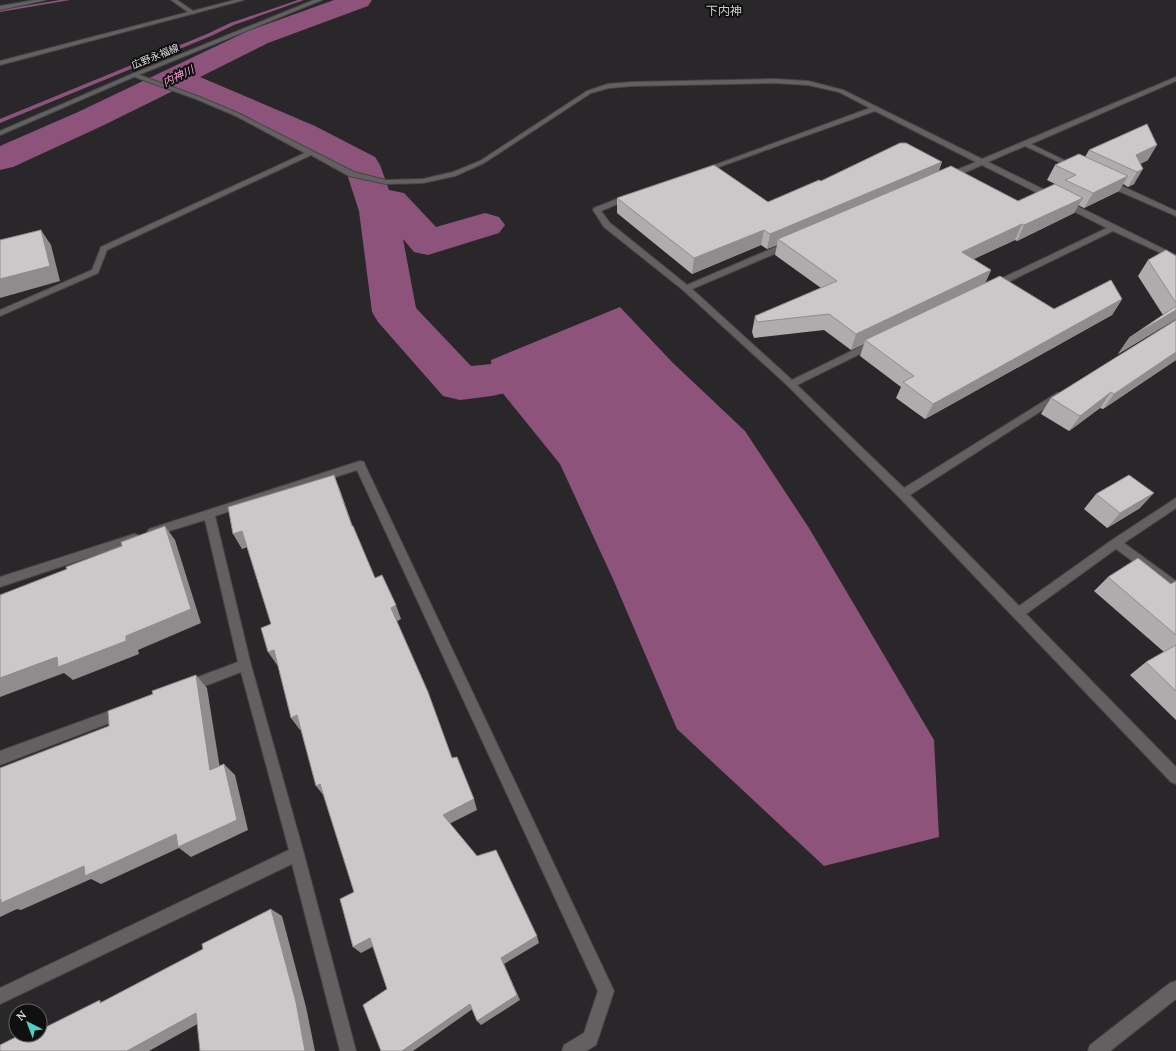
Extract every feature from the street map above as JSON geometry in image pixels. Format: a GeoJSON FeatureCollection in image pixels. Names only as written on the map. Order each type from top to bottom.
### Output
{"type":"FeatureCollection","features":[{"type":"Feature","properties":{"kind":"street"},"geometry":{"type":"LineString","coordinates":[[0,8],[42,0]]}},
{"type":"Feature","properties":{"kind":"street"},"geometry":{"type":"LineString","coordinates":[[174,0],[192,13]]}},
{"type":"Feature","properties":{"kind":"street"},"geometry":{"type":"LineString","coordinates":[[0,64],[240,0]]}},
{"type":"Feature","properties":{"kind":"street","name":"広野永福線"},"geometry":{"type":"LineString","coordinates":[[0,133],[134,74],[319,0]]}},
{"type":"Feature","properties":{"kind":"street"},"geometry":{"type":"LineString","coordinates":[[134,74],[238,115],[352,174],[386,182],[423,181],[455,174],[482,162],[589,92],[608,86],[632,84],[776,81],[808,83],[841,91],[983,161],[1113,228],[1176,258]]}},
{"type":"Feature","properties":{"kind":"street"},"geometry":{"type":"LineString","coordinates":[[940,180],[1176,79]]}},
{"type":"Feature","properties":{"kind":"street"},"geometry":{"type":"LineString","coordinates":[[693,175],[876,108]]}},
{"type":"Feature","properties":{"kind":"street"},"geometry":{"type":"LineString","coordinates":[[1024,143],[1081,170]]}},
{"type":"Feature","properties":{"kind":"street"},"geometry":{"type":"LineString","coordinates":[[0,313],[95,271],[104,249],[310,153]]}},
{"type":"Feature","properties":{"kind":"street"},"geometry":{"type":"LineString","coordinates":[[1102,180],[1176,214]]}},
{"type":"Feature","properties":{"kind":"street"},"geometry":{"type":"LineString","coordinates":[[642,193],[597,210],[607,225],[686,288],[791,384],[903,494],[1176,777]]}},
{"type":"Feature","properties":{"kind":"street"},"geometry":{"type":"LineString","coordinates":[[1167,210],[1176,205]]}},
{"type":"Feature","properties":{"kind":"street"},"geometry":{"type":"LineString","coordinates":[[984,290],[1113,228]]}},
{"type":"Feature","properties":{"kind":"street"},"geometry":{"type":"LineString","coordinates":[[686,288],[794,242]]}},
{"type":"Feature","properties":{"kind":"street"},"geometry":{"type":"LineString","coordinates":[[791,384],[884,339]]}},
{"type":"Feature","properties":{"kind":"street"},"geometry":{"type":"LineString","coordinates":[[903,494],[1070,390]]}},
{"type":"Feature","properties":{"kind":"street"},"geometry":{"type":"LineString","coordinates":[[0,582],[360,465],[606,991],[590,1039],[570,1051]]}},
{"type":"Feature","properties":{"kind":"street"},"geometry":{"type":"LineString","coordinates":[[1018,613],[1176,502]]}},
{"type":"Feature","properties":{"kind":"street"},"geometry":{"type":"LineString","coordinates":[[209,514],[245,665],[297,854],[348,1051]]}},
{"type":"Feature","properties":{"kind":"street"},"geometry":{"type":"LineString","coordinates":[[1116,543],[1176,587]]}},
{"type":"Feature","properties":{"kind":"street"},"geometry":{"type":"LineString","coordinates":[[178,691],[245,665]]}},
{"type":"Feature","properties":{"kind":"street"},"geometry":{"type":"LineString","coordinates":[[0,758],[134,707]]}},
{"type":"Feature","properties":{"kind":"street"},"geometry":{"type":"LineString","coordinates":[[0,996],[297,854]]}},
{"type":"Feature","properties":{"kind":"street"},"geometry":{"type":"LineString","coordinates":[[1096,1051],[1176,989]]}},
{"type":"Feature","properties":{"kind":"shaded area"},"geometry":{"type":"Polygon","coordinates":[[[620,307],[672,362],[745,431],[809,528],[934,740],[939,837],[824,866],[677,729],[613,579],[560,464],[492,380],[491,360],[620,307]]]}},
{"type":"Feature","properties":{"kind":"building"},"geometry":{"type":"Polygon","coordinates":[[[1147,124],[1157,145],[1136,155],[1143,169],[1137,172],[1089,150],[1147,124]]]}},
{"type":"Feature","properties":{"kind":"building"},"geometry":{"type":"Polygon","coordinates":[[[900,143],[906,143],[942,162],[770,234],[764,230],[694,258],[617,198],[714,165],[768,202],[819,180],[821,181],[900,143]]]}},
{"type":"Feature","properties":{"kind":"building"},"geometry":{"type":"Polygon","coordinates":[[[1079,154],[1128,176],[1093,193],[1065,180],[1076,175],[1055,165],[1079,154]]]}},
{"type":"Feature","properties":{"kind":"building"},"geometry":{"type":"Polygon","coordinates":[[[951,166],[1018,201],[1055,184],[1083,198],[962,252],[991,270],[856,334],[829,314],[757,322],[755,316],[837,281],[778,239],[951,166]]]}},
{"type":"Feature","properties":{"kind":"building"},"geometry":{"type":"Polygon","coordinates":[[[41,230],[50,266],[0,279],[0,240],[41,230]]]}},
{"type":"Feature","properties":{"kind":"building"},"geometry":{"type":"Polygon","coordinates":[[[1166,250],[1176,256],[1176,303],[1148,260],[1166,250]]]}},
{"type":"Feature","properties":{"kind":"building"},"geometry":{"type":"Polygon","coordinates":[[[1000,276],[1054,309],[1111,280],[1122,299],[933,404],[903,382],[914,376],[865,340],[1000,276]]]}},
{"type":"Feature","properties":{"kind":"building"},"geometry":{"type":"Polygon","coordinates":[[[1176,306],[1176,310],[1129,338],[1176,306]]]}},
{"type":"Feature","properties":{"kind":"building"},"geometry":{"type":"Polygon","coordinates":[[[1176,320],[1176,352],[1114,394],[1111,392],[1080,416],[1051,398],[1176,320]]]}},
{"type":"Feature","properties":{"kind":"building"},"geometry":{"type":"Polygon","coordinates":[[[334,475],[352,526],[375,578],[382,575],[396,605],[391,608],[428,692],[452,758],[457,757],[474,799],[443,815],[477,856],[496,850],[537,936],[501,958],[517,995],[477,1021],[470,1004],[402,1051],[381,1051],[363,1005],[387,989],[370,938],[353,947],[340,899],[354,892],[320,784],[316,786],[297,715],[291,718],[274,650],[268,652],[261,628],[271,624],[242,531],[233,534],[228,507],[334,475]]]}},
{"type":"Feature","properties":{"kind":"building"},"geometry":{"type":"Polygon","coordinates":[[[1129,475],[1154,493],[1120,513],[1096,494],[1129,475]]]}},
{"type":"Feature","properties":{"kind":"building"},"geometry":{"type":"Polygon","coordinates":[[[165,526],[191,609],[126,636],[126,641],[58,667],[57,657],[0,678],[0,595],[67,569],[66,567],[122,546],[121,542],[165,526]]]}},
{"type":"Feature","properties":{"kind":"building"},"geometry":{"type":"Polygon","coordinates":[[[1138,558],[1171,584],[1176,581],[1176,635],[1108,577],[1138,558]]]}},
{"type":"Feature","properties":{"kind":"building"},"geometry":{"type":"Polygon","coordinates":[[[1176,645],[1176,691],[1146,662],[1176,645]]]}},
{"type":"Feature","properties":{"kind":"building"},"geometry":{"type":"Polygon","coordinates":[[[196,675],[210,770],[224,764],[237,820],[178,847],[176,834],[85,876],[84,866],[1,903],[0,768],[109,726],[108,711],[153,694],[152,691],[196,675]]]}},
{"type":"Feature","properties":{"kind":"building"},"geometry":{"type":"Polygon","coordinates":[[[271,909],[296,1002],[305,1051],[200,1051],[196,1013],[127,1051],[0,1051],[0,1045],[8,1041],[8,1043],[48,1043],[48,1026],[100,1000],[100,1003],[203,949],[202,944],[271,909]]]}},
{"type":"Feature","properties":{"kind":"waterway"},"geometry":{"type":"LineString","coordinates":[[0,11],[68,0]]}},
{"type":"Feature","properties":{"kind":"waterway"},"geometry":{"type":"LineString","coordinates":[[0,121],[209,35],[232,24],[302,0]]}},
{"type":"Feature","properties":{"kind":"waterway","name":"内神川"},"geometry":{"type":"LineString","coordinates":[[0,159],[90,119],[258,37],[359,0]]}},
{"type":"Feature","properties":{"kind":"waterway"},"geometry":{"type":"LineString","coordinates":[[175,78],[303,133],[362,165],[378,211],[394,312],[460,384],[492,380]]}},
{"type":"Feature","properties":{"kind":"waterway"},"geometry":{"type":"LineString","coordinates":[[375,201],[390,201],[428,243],[485,225]]}},
{"type":"Feature","properties":{"kind":"district","name":"下内神"},"geometry":{"type":"Point","coordinates":[724,11]}}]}
